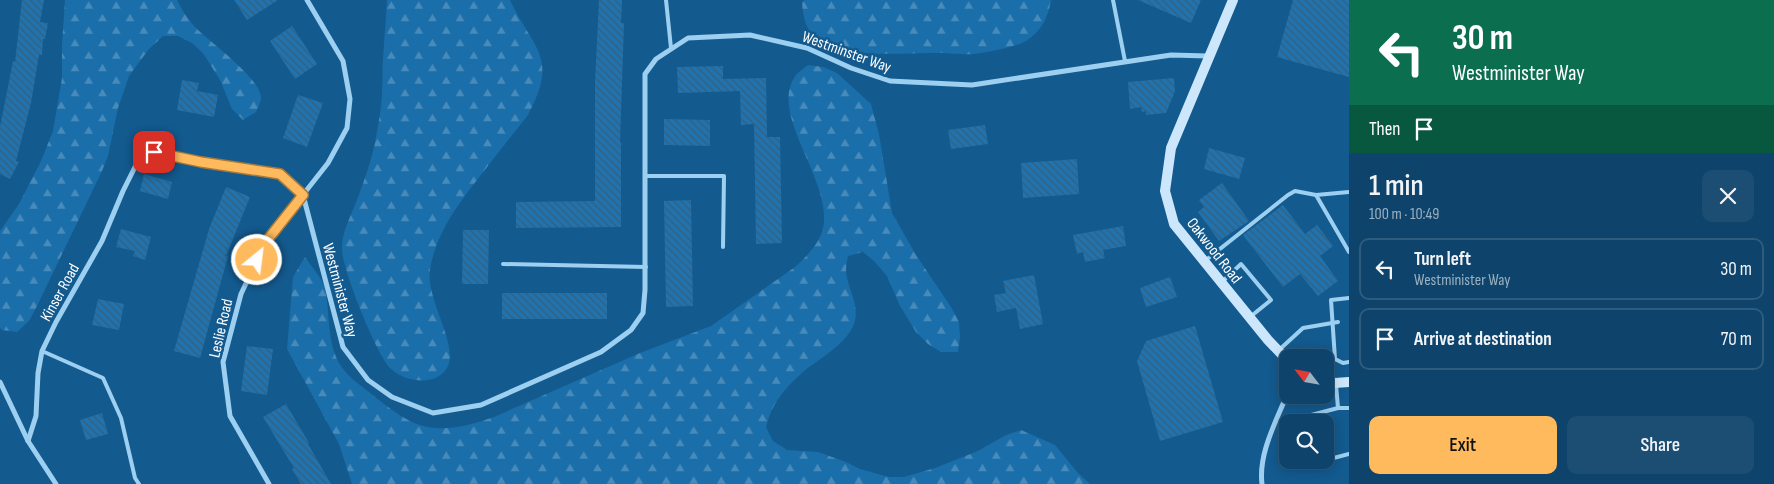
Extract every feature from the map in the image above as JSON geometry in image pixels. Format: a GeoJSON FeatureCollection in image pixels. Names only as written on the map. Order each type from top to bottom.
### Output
{"type":"FeatureCollection","features":[{"type":"Feature","properties":{"kind":"street","name":"Leslie Road"},"geometry":{"type":"LineString","coordinates":[[269,484],[230,416],[223,362],[241,294],[265,243],[328,163],[348,128],[350,99],[343,61],[307,0]]}},
{"type":"Feature","properties":{"kind":"street","name":"Oakwood Road"},"geometry":{"type":"LineString","coordinates":[[1233,0],[1171,148],[1165,191],[1174,224],[1249,318],[1278,351]]}},
{"type":"Feature","properties":{"kind":"street","name":"Westminster Way"},"geometry":{"type":"LineString","coordinates":[[645,290],[645,74],[656,59],[688,38],[750,35],[807,48],[851,68],[890,81],[972,85],[1171,55],[1208,56]]}},
{"type":"Feature","properties":{"kind":"street","name":"Kinser Road"},"geometry":{"type":"LineString","coordinates":[[28,441],[36,416],[38,373],[42,351],[56,322],[102,241],[123,191],[138,164],[154,152],[201,162],[280,174],[303,195]]}},
{"type":"Feature","properties":{"kind":"street","name":"Westminister Way"},"geometry":{"type":"LineString","coordinates":[[303,195],[343,346],[368,380],[392,398],[433,413],[481,405],[601,352],[631,330],[642,312],[645,290]]}},
{"type":"Feature","properties":{"kind":"street"},"geometry":{"type":"LineString","coordinates":[[0,382],[28,441],[56,484]]}},
{"type":"Feature","properties":{"kind":"street"},"geometry":{"type":"LineString","coordinates":[[1334,382],[1349,382]]}},
{"type":"Feature","properties":{"kind":"street"},"geometry":{"type":"LineString","coordinates":[[1262,484],[1261,472],[1267,445],[1283,404]]}},
{"type":"Feature","properties":{"kind":"lane"},"geometry":{"type":"LineString","coordinates":[[666,0],[671,48]]}},
{"type":"Feature","properties":{"kind":"lane"},"geometry":{"type":"LineString","coordinates":[[1113,0],[1125,61]]}},
{"type":"Feature","properties":{"kind":"lane"},"geometry":{"type":"LineString","coordinates":[[645,176],[724,176],[723,247]]}},
{"type":"Feature","properties":{"kind":"lane"},"geometry":{"type":"LineString","coordinates":[[1204,261],[1295,191],[1316,195],[1349,192]]}},
{"type":"Feature","properties":{"kind":"lane"},"geometry":{"type":"LineString","coordinates":[[1316,195],[1349,252]]}},
{"type":"Feature","properties":{"kind":"lane"},"geometry":{"type":"LineString","coordinates":[[503,264],[646,267]]}},
{"type":"Feature","properties":{"kind":"lane"},"geometry":{"type":"LineString","coordinates":[[1221,283],[1241,264],[1271,300],[1249,318]]}},
{"type":"Feature","properties":{"kind":"lane"},"geometry":{"type":"LineString","coordinates":[[1349,298],[1331,300],[1335,359],[1343,363],[1349,362]]}},
{"type":"Feature","properties":{"kind":"lane"},"geometry":{"type":"LineString","coordinates":[[1278,351],[1303,328],[1338,322]]}},
{"type":"Feature","properties":{"kind":"lane"},"geometry":{"type":"LineString","coordinates":[[1334,344],[1340,343]]}},
{"type":"Feature","properties":{"kind":"lane"},"geometry":{"type":"LineString","coordinates":[[42,351],[103,378],[121,418],[135,478],[139,484]]}},
{"type":"Feature","properties":{"kind":"lane"},"geometry":{"type":"LineString","coordinates":[[1334,395],[1338,408]]}},
{"type":"Feature","properties":{"kind":"lane"},"geometry":{"type":"LineString","coordinates":[[1315,414],[1338,408],[1349,408]]}},
{"type":"Feature","properties":{"kind":"lane"},"geometry":{"type":"LineString","coordinates":[[1334,458],[1349,454]]}},
{"type":"Feature","properties":{"kind":"green space"},"geometry":{"type":"Polygon","coordinates":[[[65,0],[177,0],[194,26],[233,60],[252,80],[259,90],[261,100],[256,112],[243,120],[232,109],[220,80],[203,53],[192,43],[178,36],[163,36],[149,49],[129,76],[118,108],[108,156],[102,171],[29,321],[17,332],[2,330],[0,328],[0,231],[19,204],[41,161],[53,131],[62,78],[65,0]]]}},
{"type":"Feature","properties":{"kind":"green space"},"geometry":{"type":"Polygon","coordinates":[[[387,0],[510,0],[540,54],[542,66],[542,79],[528,115],[458,205],[444,229],[433,255],[430,269],[432,294],[446,335],[450,359],[444,372],[430,380],[410,379],[399,375],[390,368],[369,330],[354,293],[342,250],[345,231],[367,172],[381,110],[387,0]]]}},
{"type":"Feature","properties":{"kind":"green space"},"geometry":{"type":"Polygon","coordinates":[[[805,0],[1051,0],[1048,12],[1040,28],[1032,37],[1016,45],[975,54],[879,54],[847,51],[820,41],[808,29],[804,19],[802,2],[805,0]]]}},
{"type":"Feature","properties":{"kind":"green space"},"geometry":{"type":"Polygon","coordinates":[[[808,65],[823,67],[837,73],[871,104],[879,134],[892,213],[916,255],[951,307],[959,322],[960,337],[958,352],[941,352],[928,344],[916,332],[900,306],[887,276],[874,261],[863,252],[848,256],[846,271],[856,314],[852,328],[841,343],[802,373],[780,397],[766,427],[773,441],[787,450],[818,452],[860,469],[889,477],[904,477],[935,468],[978,451],[1006,435],[1021,430],[1055,445],[1078,473],[1090,484],[352,484],[339,444],[287,349],[293,277],[305,257],[324,285],[331,340],[336,357],[342,368],[355,381],[393,411],[420,425],[448,428],[467,425],[494,417],[640,353],[711,326],[795,267],[807,255],[822,232],[824,213],[820,193],[795,130],[790,110],[789,91],[796,75],[808,65]]]}},
{"type":"Feature","properties":{"kind":"building"},"geometry":{"type":"Polygon","coordinates":[[[22,0],[44,0],[40,22],[48,23],[45,39],[43,39],[42,55],[39,55],[31,103],[16,161],[19,162],[10,179],[0,174],[0,127],[13,61],[15,62],[22,0]]]}},
{"type":"Feature","properties":{"kind":"building"},"geometry":{"type":"Polygon","coordinates":[[[234,0],[278,0],[247,20],[234,0]]]}},
{"type":"Feature","properties":{"kind":"building"},"geometry":{"type":"Polygon","coordinates":[[[599,0],[622,0],[621,23],[624,23],[620,142],[621,227],[516,228],[516,202],[595,201],[595,82],[599,0]]]}},
{"type":"Feature","properties":{"kind":"building"},"geometry":{"type":"Polygon","coordinates":[[[1138,0],[1201,0],[1191,23],[1138,0]]]}},
{"type":"Feature","properties":{"kind":"building"},"geometry":{"type":"Polygon","coordinates":[[[1293,0],[1349,0],[1349,77],[1277,57],[1293,0]]]}},
{"type":"Feature","properties":{"kind":"building"},"geometry":{"type":"Polygon","coordinates":[[[292,26],[317,64],[295,79],[270,41],[292,26]]]}},
{"type":"Feature","properties":{"kind":"building"},"geometry":{"type":"Polygon","coordinates":[[[723,66],[723,79],[766,78],[767,137],[780,137],[782,243],[756,244],[754,124],[741,125],[740,91],[678,93],[677,67],[723,66]]]}},
{"type":"Feature","properties":{"kind":"building"},"geometry":{"type":"Polygon","coordinates":[[[1174,78],[1175,91],[1166,113],[1146,115],[1146,111],[1142,112],[1141,107],[1130,109],[1128,82],[1174,78]]]}},
{"type":"Feature","properties":{"kind":"building"},"geometry":{"type":"Polygon","coordinates":[[[182,80],[199,83],[197,91],[218,95],[214,117],[177,110],[182,80]]]}},
{"type":"Feature","properties":{"kind":"building"},"geometry":{"type":"Polygon","coordinates":[[[298,95],[323,103],[307,147],[283,138],[298,95]]]}},
{"type":"Feature","properties":{"kind":"building"},"geometry":{"type":"Polygon","coordinates":[[[664,119],[710,120],[710,146],[664,145],[664,119]]]}},
{"type":"Feature","properties":{"kind":"building"},"geometry":{"type":"Polygon","coordinates":[[[985,125],[988,144],[951,149],[948,130],[985,125]]]}},
{"type":"Feature","properties":{"kind":"building"},"geometry":{"type":"Polygon","coordinates":[[[1209,148],[1245,158],[1239,179],[1204,169],[1209,148]]]}},
{"type":"Feature","properties":{"kind":"building"},"geometry":{"type":"Polygon","coordinates":[[[1077,159],[1079,194],[1023,198],[1021,163],[1077,159]]]}},
{"type":"Feature","properties":{"kind":"building"},"geometry":{"type":"Polygon","coordinates":[[[144,174],[172,182],[168,199],[140,191],[144,174]]]}},
{"type":"Feature","properties":{"kind":"building"},"geometry":{"type":"Polygon","coordinates":[[[1222,183],[1249,221],[1219,241],[1198,212],[1204,207],[1199,200],[1222,183]]]}},
{"type":"Feature","properties":{"kind":"building"},"geometry":{"type":"Polygon","coordinates":[[[226,187],[250,197],[226,256],[228,256],[200,358],[174,351],[209,229],[226,187]]]}},
{"type":"Feature","properties":{"kind":"building"},"geometry":{"type":"Polygon","coordinates":[[[691,200],[693,306],[666,307],[664,201],[691,200]]]}},
{"type":"Feature","properties":{"kind":"building"},"geometry":{"type":"Polygon","coordinates":[[[1283,205],[1305,234],[1317,225],[1333,246],[1320,256],[1338,281],[1318,296],[1300,274],[1283,287],[1243,235],[1283,205]]]}},
{"type":"Feature","properties":{"kind":"building"},"geometry":{"type":"Polygon","coordinates":[[[1123,226],[1126,246],[1103,250],[1105,258],[1085,262],[1083,252],[1077,254],[1073,235],[1123,226]]]}},
{"type":"Feature","properties":{"kind":"building"},"geometry":{"type":"Polygon","coordinates":[[[121,229],[151,237],[145,260],[133,256],[135,251],[116,247],[121,229]]]}},
{"type":"Feature","properties":{"kind":"building"},"geometry":{"type":"Polygon","coordinates":[[[463,230],[489,230],[488,284],[462,284],[463,230]]]}},
{"type":"Feature","properties":{"kind":"building"},"geometry":{"type":"Polygon","coordinates":[[[1034,275],[1043,324],[1020,329],[1016,308],[997,312],[994,295],[1006,293],[1003,281],[1034,275]]]}},
{"type":"Feature","properties":{"kind":"building"},"geometry":{"type":"Polygon","coordinates":[[[1170,277],[1177,297],[1146,307],[1140,288],[1170,277]]]}},
{"type":"Feature","properties":{"kind":"building"},"geometry":{"type":"Polygon","coordinates":[[[502,293],[607,293],[607,319],[502,319],[502,293]]]}},
{"type":"Feature","properties":{"kind":"building"},"geometry":{"type":"Polygon","coordinates":[[[98,299],[124,304],[119,330],[92,325],[98,299]]]}},
{"type":"Feature","properties":{"kind":"building"},"geometry":{"type":"Polygon","coordinates":[[[1195,326],[1223,422],[1160,441],[1137,361],[1146,341],[1195,326]]]}},
{"type":"Feature","properties":{"kind":"building"},"geometry":{"type":"Polygon","coordinates":[[[247,346],[273,349],[267,395],[241,391],[247,346]]]}},
{"type":"Feature","properties":{"kind":"building"},"geometry":{"type":"Polygon","coordinates":[[[286,404],[331,484],[301,484],[292,469],[294,468],[263,417],[286,404]]]}},
{"type":"Feature","properties":{"kind":"building"},"geometry":{"type":"Polygon","coordinates":[[[102,413],[108,434],[86,440],[80,420],[102,413]]]}},
{"type":"Feature","properties":{"kind":"route"},"geometry":{"type":"LineString","coordinates":[[154,152],[201,162],[280,174],[303,195],[265,243],[257,260]]}}]}
